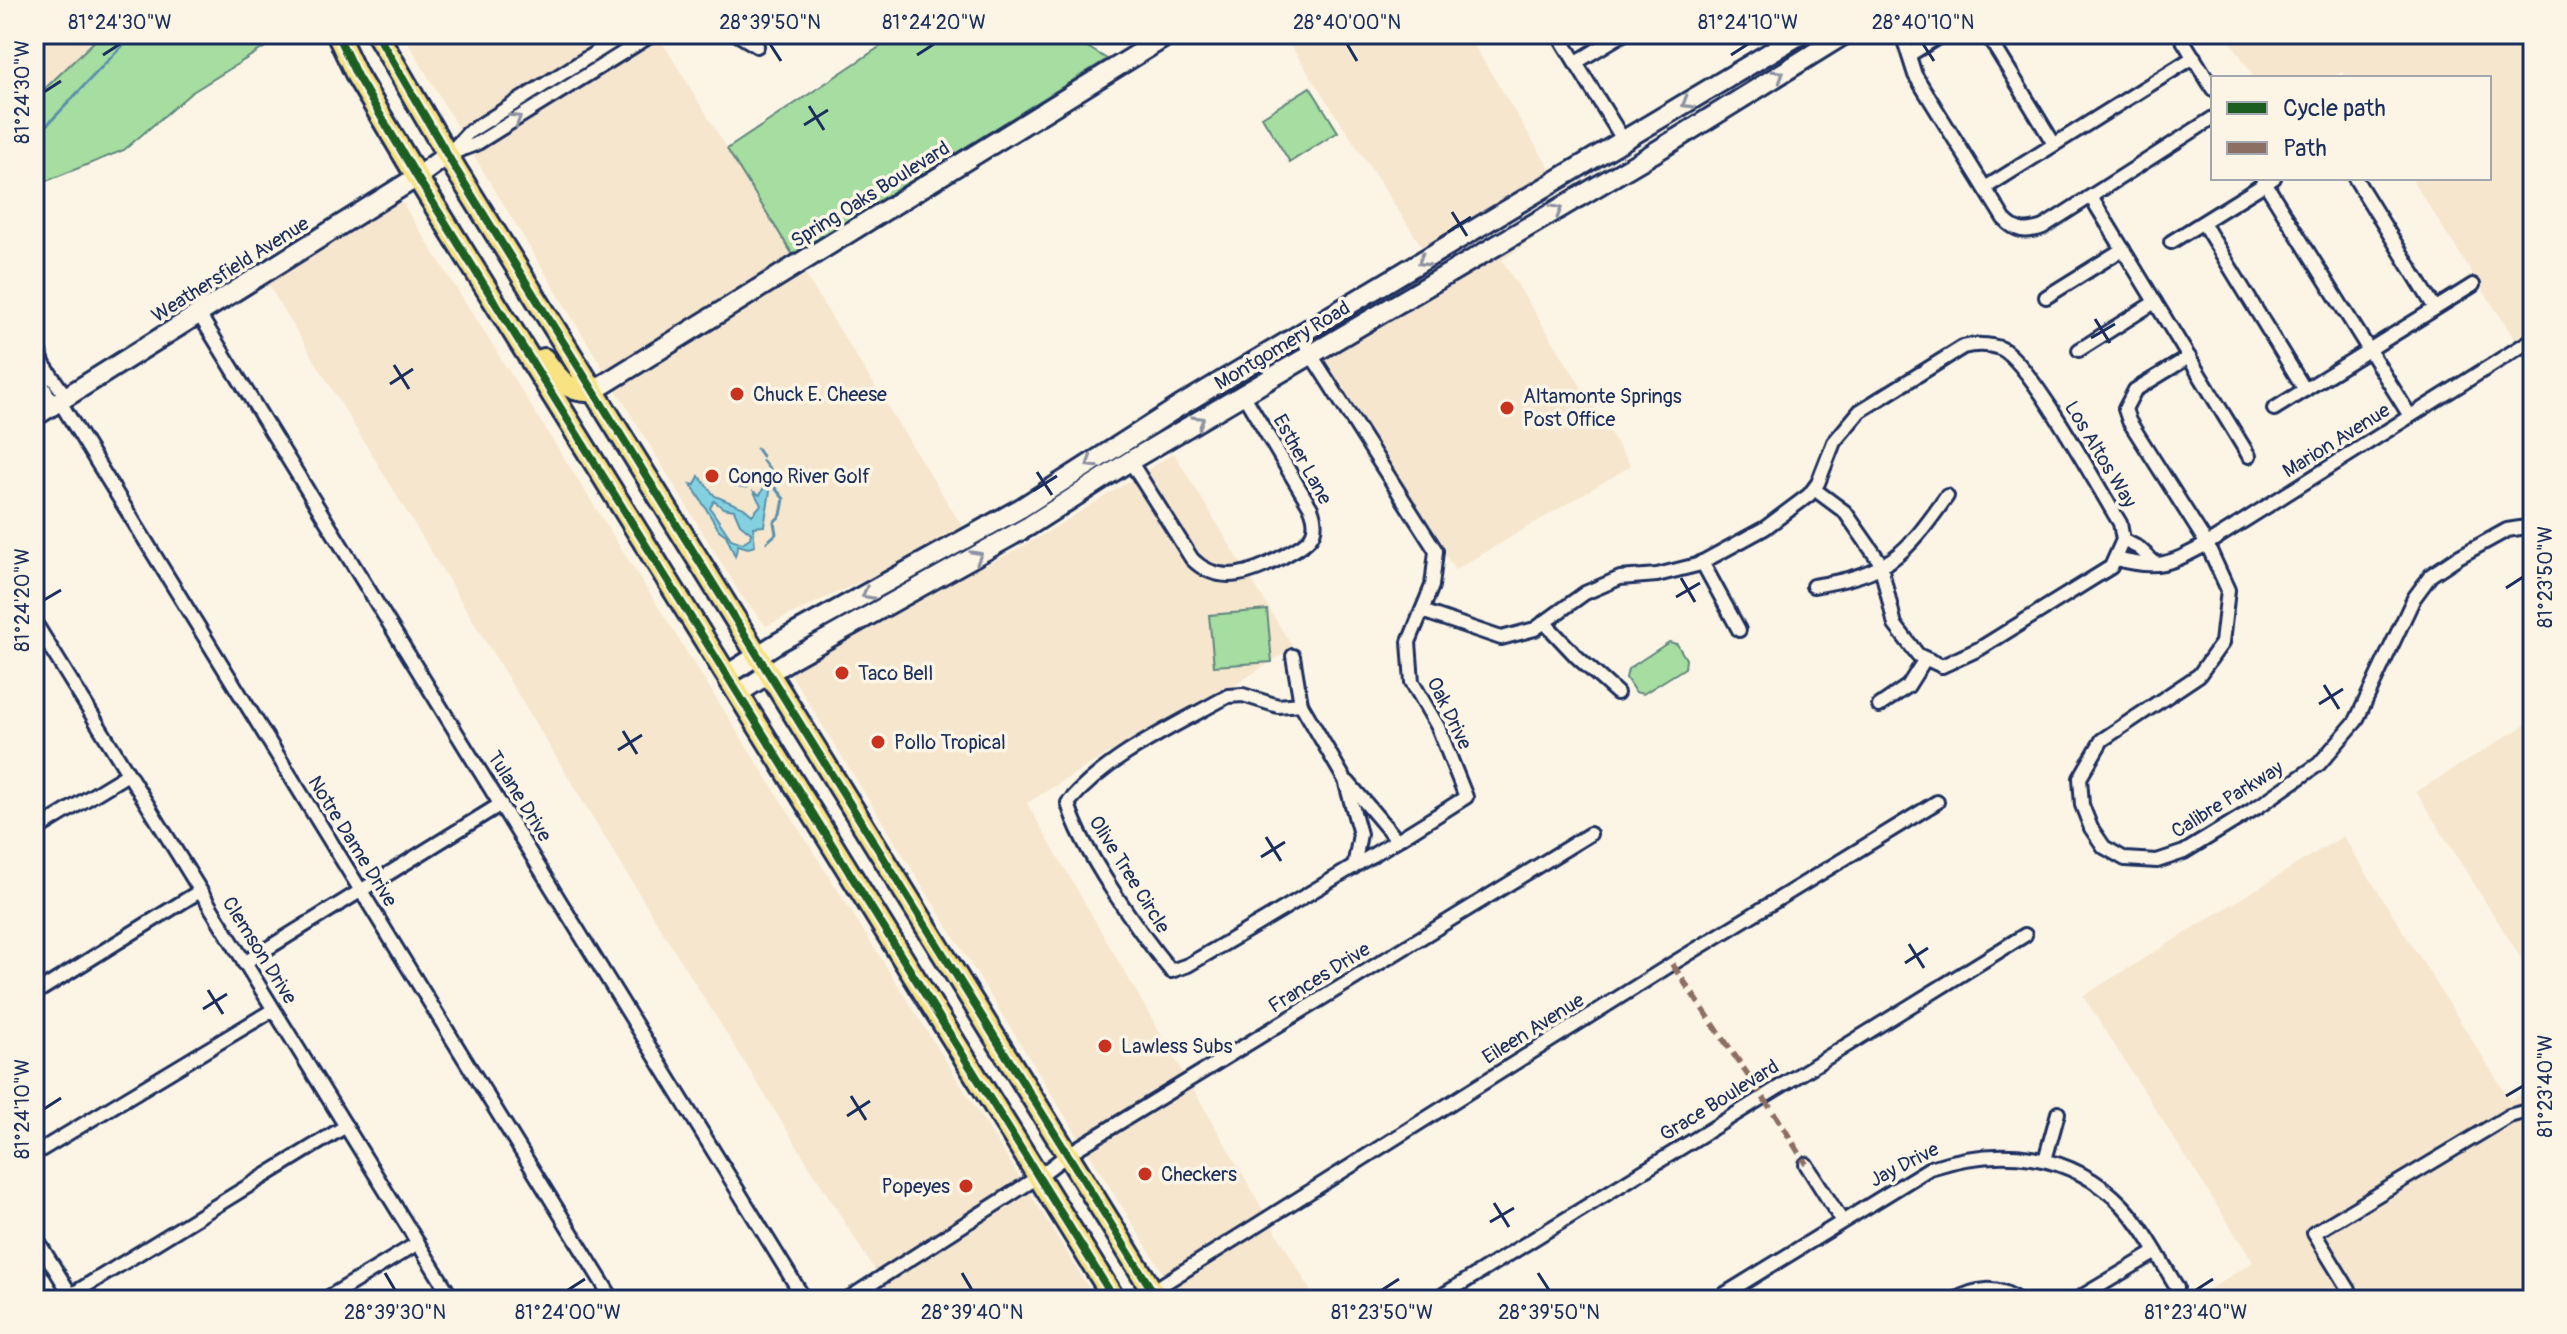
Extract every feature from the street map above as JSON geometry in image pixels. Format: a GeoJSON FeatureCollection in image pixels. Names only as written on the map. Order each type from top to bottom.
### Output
{"type":"FeatureCollection","features":[{"type":"Feature","properties":{"kind":"main road"},"geometry":{"type":"LineString","coordinates":[[337,34],[357,76],[417,177],[1115,1300]]}},
{"type":"Feature","properties":{"kind":"main road"},"geometry":{"type":"LineString","coordinates":[[377,34],[447,155],[1155,1295]]}},
{"type":"Feature","properties":{"kind":"main road","name":"Spring Oaks Boulevard"},"geometry":{"type":"LineString","coordinates":[[593,391],[1146,40],[1170,34]]}},
{"type":"Feature","properties":{"kind":"main road","name":"Montgomery Road"},"geometry":{"type":"LineString","coordinates":[[739,693],[763,665],[1021,508],[1180,406],[1801,34]]}},
{"type":"Feature","properties":{"kind":"main road","name":"Montgomery Road"},"geometry":{"type":"LineString","coordinates":[[728,674],[763,665],[1029,526],[1130,461],[1845,34]]}},
{"type":"Feature","properties":{"kind":"main road"},"geometry":{"type":"LineString","coordinates":[[1730,77],[1742,98]]}},
{"type":"Feature","properties":{"kind":"main road","name":"Weathersfield Avenue"},"geometry":{"type":"LineString","coordinates":[[34,417],[417,177],[447,155]]}},
{"type":"Feature","properties":{"kind":"main road"},"geometry":{"type":"LineString","coordinates":[[1489,249],[1490,221]]}},
{"type":"Feature","properties":{"kind":"main road"},"geometry":{"type":"LineString","coordinates":[[517,337],[535,345],[559,378],[572,389],[593,391]]}},
{"type":"Feature","properties":{"kind":"main road"},"geometry":{"type":"LineString","coordinates":[[1130,461],[1135,446],[1144,435],[1164,423],[1180,406]]}},
{"type":"Feature","properties":{"kind":"street","name":"Weathersfield Avenue"},"geometry":{"type":"LineString","coordinates":[[447,155],[469,132],[625,34]]}},
{"type":"Feature","properties":{"kind":"street","name":"Weathersfield Avenue"},"geometry":{"type":"LineString","coordinates":[[447,155],[476,144],[653,34]]}},
{"type":"Feature","properties":{"kind":"street"},"geometry":{"type":"LineString","coordinates":[[737,34],[757,46]]}},
{"type":"Feature","properties":{"kind":"street"},"geometry":{"type":"LineString","coordinates":[[1558,34],[1624,141]]}},
{"type":"Feature","properties":{"kind":"street"},"geometry":{"type":"LineString","coordinates":[[1575,63],[1623,34]]}},
{"type":"Feature","properties":{"kind":"street"},"geometry":{"type":"LineString","coordinates":[[1902,34],[1915,75],[2004,219],[2020,231],[2043,227],[2211,119]]}},
{"type":"Feature","properties":{"kind":"street"},"geometry":{"type":"LineString","coordinates":[[1909,55],[1943,34]]}},
{"type":"Feature","properties":{"kind":"street"},"geometry":{"type":"LineString","coordinates":[[1987,34],[2054,144]]}},
{"type":"Feature","properties":{"kind":"street"},"geometry":{"type":"LineString","coordinates":[[2179,34],[2211,86]]}},
{"type":"Feature","properties":{"kind":"street"},"geometry":{"type":"LineString","coordinates":[[1985,188],[2194,57]]}},
{"type":"Feature","properties":{"kind":"street"},"geometry":{"type":"LineString","coordinates":[[2171,242],[2267,180],[2410,416]]}},
{"type":"Feature","properties":{"kind":"street"},"geometry":{"type":"LineString","coordinates":[[2356,180],[2435,308]]}},
{"type":"Feature","properties":{"kind":"street"},"geometry":{"type":"LineString","coordinates":[[2091,197],[2249,456]]}},
{"type":"Feature","properties":{"kind":"street"},"geometry":{"type":"LineString","coordinates":[[2203,223],[2305,390]]}},
{"type":"Feature","properties":{"kind":"street"},"geometry":{"type":"LineString","coordinates":[[2046,297],[2123,249]]}},
{"type":"Feature","properties":{"kind":"street"},"geometry":{"type":"LineString","coordinates":[[2274,409],[2473,285]]}},
{"type":"Feature","properties":{"kind":"street"},"geometry":{"type":"LineString","coordinates":[[2079,350],[2155,302]]}},
{"type":"Feature","properties":{"kind":"street","name":"Tulane Drive"},"geometry":{"type":"LineString","coordinates":[[199,314],[805,1300]]}},
{"type":"Feature","properties":{"kind":"street","name":"Oak Drive"},"geometry":{"type":"LineString","coordinates":[[1301,334],[1436,551],[1432,586],[1409,642],[1412,682],[1438,727],[1466,797],[1397,840]]}},
{"type":"Feature","properties":{"kind":"street","name":"Notre Dame Drive"},"geometry":{"type":"LineString","coordinates":[[34,339],[60,402],[613,1300]]}},
{"type":"Feature","properties":{"kind":"street","name":"Marion Avenue"},"geometry":{"type":"LineString","coordinates":[[2116,559],[2140,566],[2170,564],[2207,544],[2533,339]]}},
{"type":"Feature","properties":{"kind":"street","name":"Los Altos Way"},"geometry":{"type":"LineString","coordinates":[[1422,611],[1501,638],[1535,629],[1585,593],[1620,578],[1657,575],[1702,562],[1765,528],[1814,489],[1834,442],[1860,411],[1963,347],[1974,344],[2001,348],[2027,370],[2120,523],[2123,540],[2116,559]]}},
{"type":"Feature","properties":{"kind":"street","name":"Calibre Parkway"},"geometry":{"type":"LineString","coordinates":[[2189,357],[2135,390],[2125,409],[2129,421],[2207,544],[2228,590],[2222,643],[2199,675],[2102,740],[2080,778],[2082,805],[2091,828],[2104,847],[2125,859],[2157,861],[2184,852],[2259,806],[2319,764],[2356,721],[2414,598],[2431,575],[2507,530],[2533,526]]}},
{"type":"Feature","properties":{"kind":"street","name":"Esther Lane"},"geometry":{"type":"LineString","coordinates":[[1130,461],[1192,559],[1215,575],[1235,576],[1249,572],[1303,545],[1311,538],[1314,528],[1311,508],[1243,394]]}},
{"type":"Feature","properties":{"kind":"street"},"geometry":{"type":"LineString","coordinates":[[1814,489],[1845,512],[1880,562],[1895,625],[1918,655],[1942,666],[1979,649],[2111,567],[2116,559]]}},
{"type":"Feature","properties":{"kind":"street"},"geometry":{"type":"LineString","coordinates":[[1813,586],[1843,581],[1881,569],[1921,533],[1947,496]]}},
{"type":"Feature","properties":{"kind":"street"},"geometry":{"type":"LineString","coordinates":[[2123,540],[2139,548],[2156,564]]}},
{"type":"Feature","properties":{"kind":"street"},"geometry":{"type":"LineString","coordinates":[[1702,562],[1739,630]]}},
{"type":"Feature","properties":{"kind":"street","name":"Clemson Drive"},"geometry":{"type":"LineString","coordinates":[[34,621],[453,1300]]}},
{"type":"Feature","properties":{"kind":"street"},"geometry":{"type":"LineString","coordinates":[[1544,622],[1617,693]]}},
{"type":"Feature","properties":{"kind":"street"},"geometry":{"type":"LineString","coordinates":[[1293,656],[1301,704],[1345,780],[1397,840]]}},
{"type":"Feature","properties":{"kind":"street"},"geometry":{"type":"LineString","coordinates":[[1879,706],[1908,686],[1925,659]]}},
{"type":"Feature","properties":{"kind":"street","name":"Olive Tree Circle"},"geometry":{"type":"LineString","coordinates":[[1301,704],[1278,706],[1243,695],[1228,696],[1130,752],[1085,783],[1068,803],[1074,823],[1155,951],[1171,971],[1188,965],[1397,840]]}},
{"type":"Feature","properties":{"kind":"street"},"geometry":{"type":"LineString","coordinates":[[34,831],[128,774]]}},
{"type":"Feature","properties":{"kind":"street"},"geometry":{"type":"LineString","coordinates":[[1345,780],[1360,834],[1354,867]]}},
{"type":"Feature","properties":{"kind":"street","name":"Eileen Avenue"},"geometry":{"type":"LineString","coordinates":[[1155,1295],[1672,964],[1937,802]]}},
{"type":"Feature","properties":{"kind":"street"},"geometry":{"type":"LineString","coordinates":[[244,963],[501,804]]}},
{"type":"Feature","properties":{"kind":"street","name":"Frances Drive"},"geometry":{"type":"LineString","coordinates":[[846,1300],[1038,1177],[1068,1154],[1590,834]]}},
{"type":"Feature","properties":{"kind":"street"},"geometry":{"type":"LineString","coordinates":[[34,994],[200,891]]}},
{"type":"Feature","properties":{"kind":"street","name":"Grace Boulevard"},"geometry":{"type":"LineString","coordinates":[[1435,1300],[2025,935]]}},
{"type":"Feature","properties":{"kind":"street"},"geometry":{"type":"LineString","coordinates":[[34,1154],[273,1010]]}},
{"type":"Feature","properties":{"kind":"street"},"geometry":{"type":"LineString","coordinates":[[2355,1300],[2314,1233],[2509,1116],[2527,1111],[2533,1113]]}},
{"type":"Feature","properties":{"kind":"street"},"geometry":{"type":"LineString","coordinates":[[2045,1160],[2058,1113]]}},
{"type":"Feature","properties":{"kind":"street"},"geometry":{"type":"LineString","coordinates":[[34,1235],[72,1298],[346,1126]]}},
{"type":"Feature","properties":{"kind":"street","name":"Jay Drive"},"geometry":{"type":"LineString","coordinates":[[1715,1300],[1910,1178],[1953,1160],[2011,1154],[2045,1160],[2076,1171],[2104,1189],[2123,1206],[2177,1287]]}},
{"type":"Feature","properties":{"kind":"street"},"geometry":{"type":"LineString","coordinates":[[1806,1164],[1842,1221]]}},
{"type":"Feature","properties":{"kind":"street"},"geometry":{"type":"LineString","coordinates":[[324,1300],[418,1243]]}},
{"type":"Feature","properties":{"kind":"street"},"geometry":{"type":"LineString","coordinates":[[2076,1300],[2156,1252]]}},
{"type":"Feature","properties":{"kind":"street"},"geometry":{"type":"LineString","coordinates":[[1955,1300],[1980,1290],[1996,1289],[2017,1300]]}},
{"type":"Feature","properties":{"kind":"shaded area"},"geometry":{"type":"Polygon","coordinates":[[[34,34],[102,34],[34,99],[34,34]]]}},
{"type":"Feature","properties":{"kind":"shaded area"},"geometry":{"type":"Polygon","coordinates":[[[403,34],[615,34],[461,133],[403,34]]]}},
{"type":"Feature","properties":{"kind":"shaded area"},"geometry":{"type":"Polygon","coordinates":[[[1283,34],[1467,34],[1550,169],[1555,171],[1426,253],[1283,34]]]}},
{"type":"Feature","properties":{"kind":"shaded area"},"geometry":{"type":"Polygon","coordinates":[[[2226,34],[2533,34],[2533,333],[2517,343],[2412,180],[2491,180],[2491,76],[2345,76],[2342,72],[2335,76],[2253,76],[2226,34]]]}},
{"type":"Feature","properties":{"kind":"shaded area"},"geometry":{"type":"Polygon","coordinates":[[[659,37],[795,259],[607,375],[471,151],[659,37]]]}},
{"type":"Feature","properties":{"kind":"shaded area"},"geometry":{"type":"Polygon","coordinates":[[[398,196],[1022,1181],[877,1274],[654,918],[265,279],[398,196]]]}},
{"type":"Feature","properties":{"kind":"shaded area"},"geometry":{"type":"Polygon","coordinates":[[[1583,201],[1585,204],[1502,260],[1631,466],[1455,570],[1322,361],[1583,201]]]}},
{"type":"Feature","properties":{"kind":"shaded area"},"geometry":{"type":"Polygon","coordinates":[[[801,268],[966,532],[766,626],[742,597],[613,385],[801,268]]]}},
{"type":"Feature","properties":{"kind":"shaded area"},"geometry":{"type":"Polygon","coordinates":[[[1174,453],[1244,568],[1217,569],[1205,563],[1144,472],[1174,453]]]}},
{"type":"Feature","properties":{"kind":"shaded area"},"geometry":{"type":"Polygon","coordinates":[[[1133,479],[1187,562],[1197,572],[1214,581],[1250,577],[1293,648],[1230,688],[1109,753],[1027,803],[1185,1076],[1080,1140],[787,668],[983,559],[987,565],[1036,539],[1133,479]]]}},
{"type":"Feature","properties":{"kind":"shaded area"},"geometry":{"type":"Polygon","coordinates":[[[2533,720],[2533,958],[2524,963],[2416,792],[2533,720]]]}},
{"type":"Feature","properties":{"kind":"shaded area"},"geometry":{"type":"Polygon","coordinates":[[[2343,836],[2510,1100],[2533,1088],[2533,1107],[2508,1111],[2306,1231],[2348,1300],[2192,1300],[2253,1262],[2083,996],[2343,836]]]}},
{"type":"Feature","properties":{"kind":"shaded area"},"geometry":{"type":"Polygon","coordinates":[[[1191,1085],[1265,1213],[1165,1276],[1086,1149],[1191,1085]]]}},
{"type":"Feature","properties":{"kind":"shaded area"},"geometry":{"type":"Polygon","coordinates":[[[2526,1117],[2533,1119],[2533,1300],[2362,1300],[2322,1234],[2511,1121],[2526,1117]]]}},
{"type":"Feature","properties":{"kind":"shaded area"},"geometry":{"type":"Polygon","coordinates":[[[1028,1190],[1096,1300],[893,1300],[882,1283],[1028,1190]]]}},
{"type":"Feature","properties":{"kind":"shaded area"},"geometry":{"type":"Polygon","coordinates":[[[1271,1223],[1316,1300],[1180,1300],[1171,1285],[1271,1223]]]}},
{"type":"Feature","properties":{"kind":"green space"},"geometry":{"type":"Polygon","coordinates":[[[102,34],[286,34],[191,93],[124,150],[34,186],[34,99],[102,34]]]}},
{"type":"Feature","properties":{"kind":"green space"},"geometry":{"type":"Polygon","coordinates":[[[899,34],[1066,34],[1107,59],[793,255],[727,149],[899,34]]]}},
{"type":"Feature","properties":{"kind":"green space"},"geometry":{"type":"Polygon","coordinates":[[[1310,87],[1338,132],[1290,162],[1262,117],[1310,87]]]}},
{"type":"Feature","properties":{"kind":"green space"},"geometry":{"type":"Polygon","coordinates":[[[1267,610],[1272,662],[1214,666],[1209,615],[1267,610]]]}},
{"type":"Feature","properties":{"kind":"green space"},"geometry":{"type":"Polygon","coordinates":[[[1669,642],[1677,644],[1686,659],[1685,668],[1643,694],[1635,692],[1626,678],[1628,669],[1669,642]]]}},
{"type":"Feature","properties":{"kind":"water"},"geometry":{"type":"Polygon","coordinates":[[[699,476],[715,496],[744,508],[752,515],[761,505],[754,492],[760,495],[768,479],[772,480],[764,526],[753,527],[755,546],[748,548],[738,545],[735,556],[726,535],[719,530],[691,484],[695,485],[699,476]],[[714,501],[710,508],[731,539],[742,543],[750,538],[751,533],[740,524],[734,510],[723,508],[714,501]]]}},
{"type":"Feature","properties":{"kind":"waterway"},"geometry":{"type":"LineString","coordinates":[[34,138],[135,34]]}},
{"type":"Feature","properties":{"kind":"waterway"},"geometry":{"type":"LineString","coordinates":[[757,449],[762,456]]}},
{"type":"Feature","properties":{"kind":"waterway"},"geometry":{"type":"LineString","coordinates":[[763,461],[772,472]]}},
{"type":"Feature","properties":{"kind":"waterway"},"geometry":{"type":"LineString","coordinates":[[767,542],[776,534],[774,522],[781,515],[784,499],[771,483],[775,480],[774,474]]}},
{"type":"Feature","properties":{"kind":"waterway"},"geometry":{"type":"LineString","coordinates":[[734,485],[746,487],[753,478],[768,479]]}},
{"type":"Feature","properties":{"kind":"marked path"},"geometry":{"type":"LineString","coordinates":[[1672,964],[1806,1164]]}},
{"type":"Feature","properties":{"kind":"cycle path"},"geometry":{"type":"LineString","coordinates":[[337,34],[357,76],[417,177],[1115,1300]]}},
{"type":"Feature","properties":{"kind":"cycle path"},"geometry":{"type":"LineString","coordinates":[[377,34],[455,168],[1158,1300]]}},
{"type":"Feature","properties":{"kind":"place","name":"Chuck E. Cheese"},"geometry":{"type":"Point","coordinates":[737,394]}},
{"type":"Feature","properties":{"kind":"place","name":"Altamonte Springs Post Office"},"geometry":{"type":"Point","coordinates":[1507,408]}},
{"type":"Feature","properties":{"kind":"place","name":"Congo River Golf"},"geometry":{"type":"Point","coordinates":[712,476]}},
{"type":"Feature","properties":{"kind":"place","name":"Taco Bell"},"geometry":{"type":"Point","coordinates":[842,673]}},
{"type":"Feature","properties":{"kind":"place","name":"Pollo Tropical"},"geometry":{"type":"Point","coordinates":[878,742]}},
{"type":"Feature","properties":{"kind":"place","name":"Lawless Subs"},"geometry":{"type":"Point","coordinates":[1105,1046]}},
{"type":"Feature","properties":{"kind":"place","name":"Checkers"},"geometry":{"type":"Point","coordinates":[1145,1174]}},
{"type":"Feature","properties":{"kind":"place","name":"Popeyes"},"geometry":{"type":"Point","coordinates":[966,1186]}}]}
